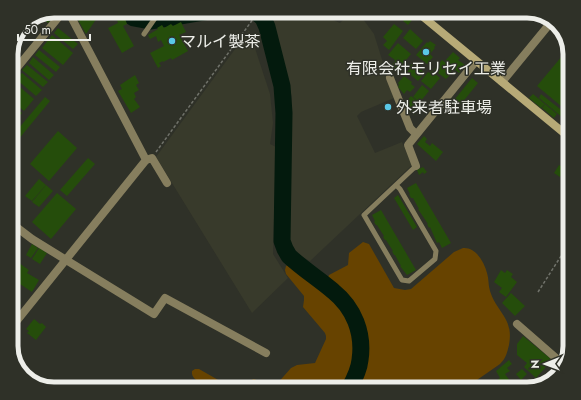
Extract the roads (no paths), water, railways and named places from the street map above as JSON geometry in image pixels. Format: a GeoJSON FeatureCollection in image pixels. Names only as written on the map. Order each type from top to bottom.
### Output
{"type":"FeatureCollection","features":[{"type":"Feature","properties":{"kind":"street"},"geometry":{"type":"LineString","coordinates":[[18,66],[58,18]]}},
{"type":"Feature","properties":{"kind":"street"},"geometry":{"type":"LineString","coordinates":[[71,18],[149,159],[167,183]]}},
{"type":"Feature","properties":{"kind":"street"},"geometry":{"type":"LineString","coordinates":[[424,18],[563,132]]}},
{"type":"Feature","properties":{"kind":"street"},"geometry":{"type":"LineString","coordinates":[[502,82],[549,25]]}},
{"type":"Feature","properties":{"kind":"street"},"geometry":{"type":"LineString","coordinates":[[416,166],[408,144],[476,61]]}},
{"type":"Feature","properties":{"kind":"street"},"geometry":{"type":"LineString","coordinates":[[390,78],[410,128],[416,134]]}},
{"type":"Feature","properties":{"kind":"street"},"geometry":{"type":"LineString","coordinates":[[18,319],[149,159]]}},
{"type":"Feature","properties":{"kind":"street"},"geometry":{"type":"LineString","coordinates":[[18,228],[66,260],[154,314],[165,298],[266,353]]}},
{"type":"Feature","properties":{"kind":"street"},"geometry":{"type":"LineString","coordinates":[[517,324],[559,361]]}},
{"type":"Feature","properties":{"kind":"lane"},"geometry":{"type":"LineString","coordinates":[[144,34],[156,18]]}},
{"type":"Feature","properties":{"kind":"lane"},"geometry":{"type":"LineString","coordinates":[[396,185],[400,189],[436,251],[435,259],[409,281],[402,280],[364,215],[416,166]]}},
{"type":"Feature","properties":{"kind":"waterway"},"geometry":{"type":"LineString","coordinates":[[134,18],[150,21],[168,18]]}},
{"type":"Feature","properties":{"kind":"waterway"},"geometry":{"type":"LineString","coordinates":[[263,18],[267,27],[282,86],[284,113],[282,241],[289,256],[328,287],[347,305],[352,313],[359,331],[361,350],[359,364],[352,382]]}},
{"type":"Feature","properties":{"kind":"place","name":"マルイ製茶"},"geometry":{"type":"Point","coordinates":[172,41]}},
{"type":"Feature","properties":{"kind":"place","name":"有限会社モリセイ工業"},"geometry":{"type":"Point","coordinates":[426,52]}},
{"type":"Feature","properties":{"kind":"place","name":"外来者駐車場"},"geometry":{"type":"Point","coordinates":[388,107]}}]}
